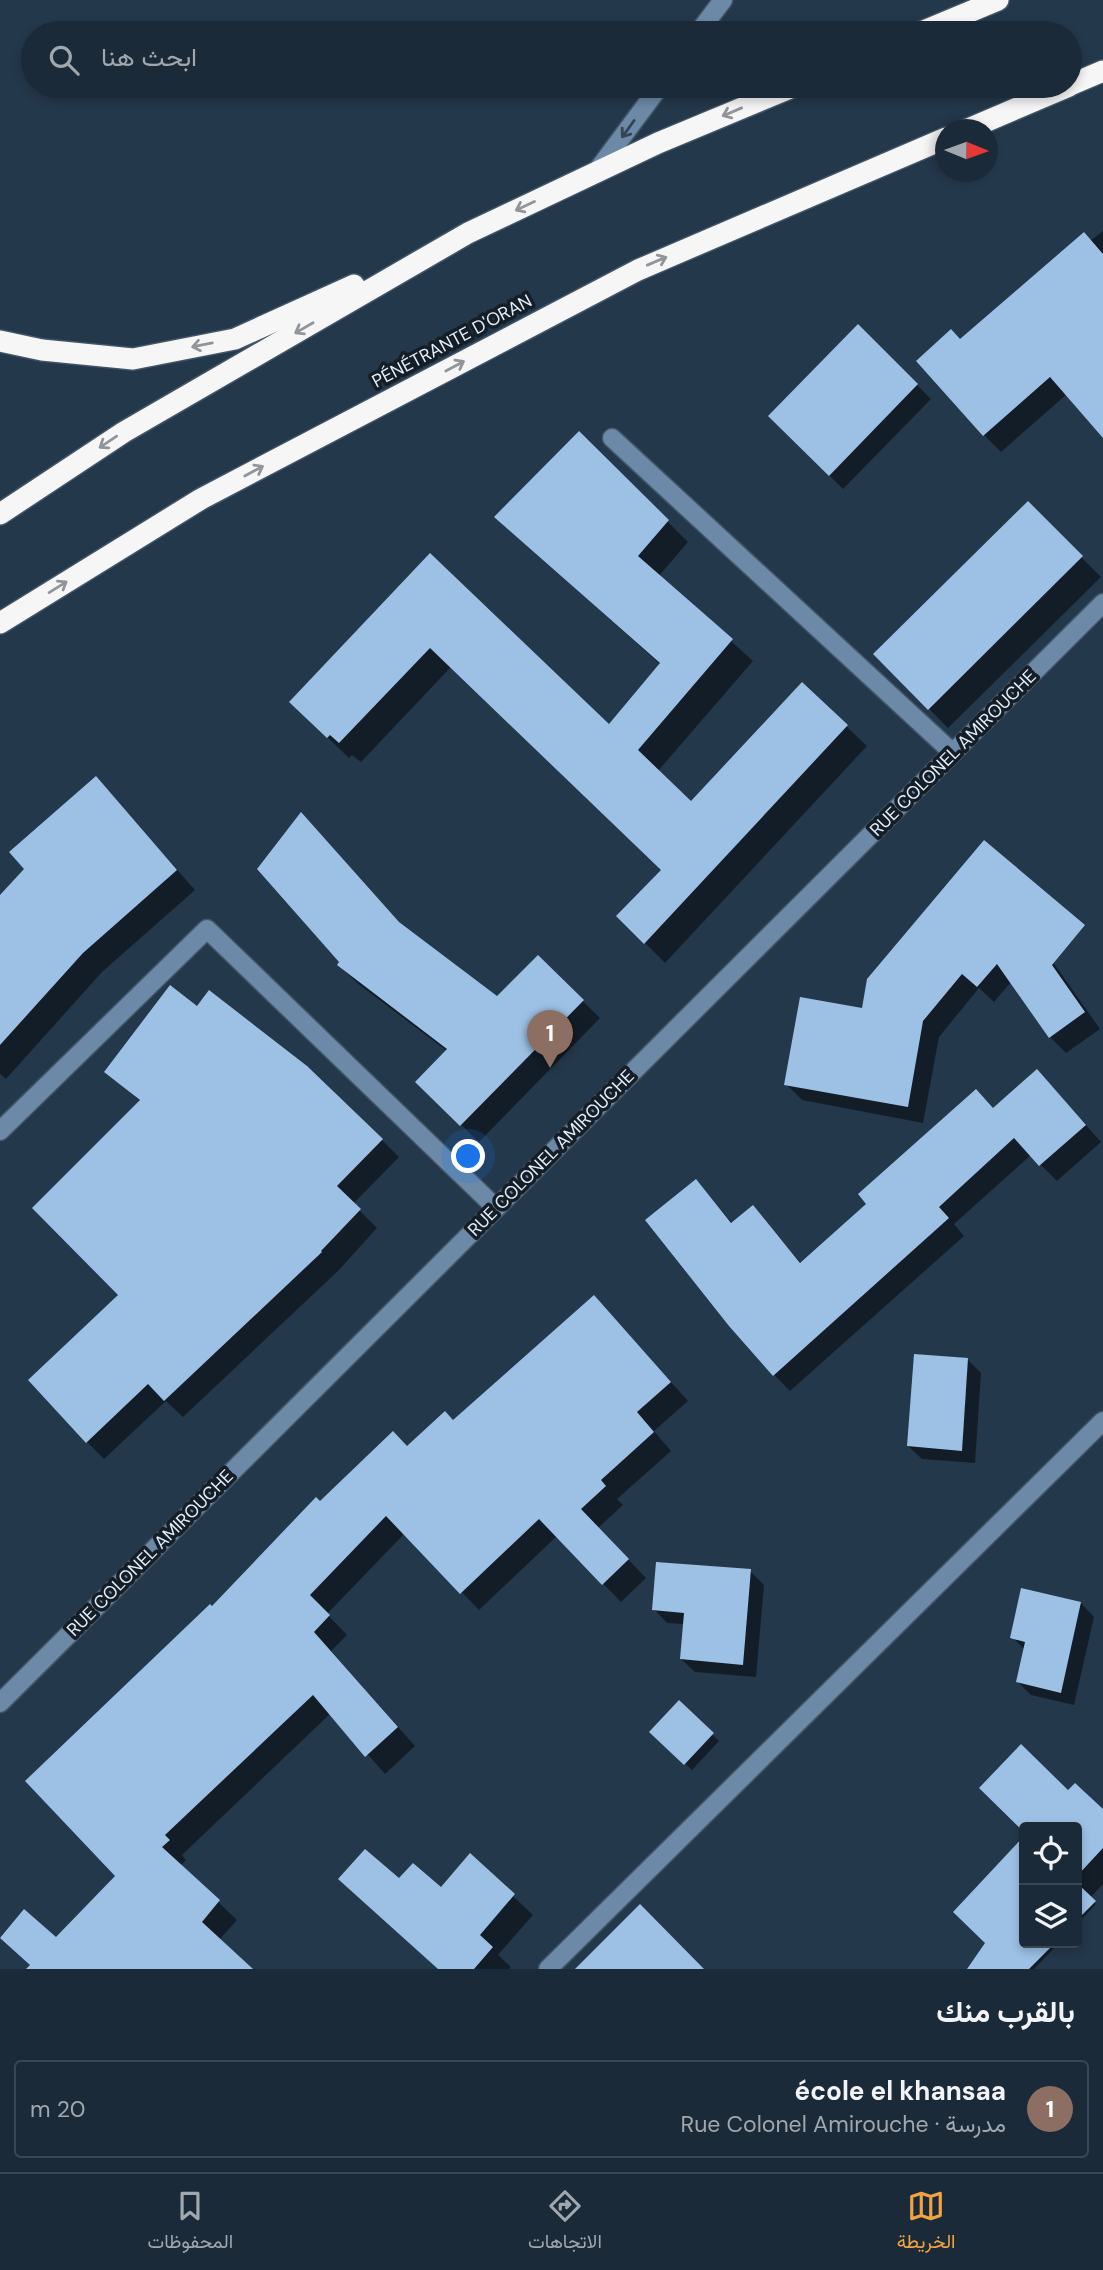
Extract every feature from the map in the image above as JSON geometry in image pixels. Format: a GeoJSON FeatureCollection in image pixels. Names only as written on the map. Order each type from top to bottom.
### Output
{"type":"FeatureCollection","features":[{"type":"Feature","properties":{"kind":"highway"},"geometry":{"type":"LineString","coordinates":[[948,21],[999,0]]}},
{"type":"Feature","properties":{"kind":"highway"},"geometry":{"type":"LineString","coordinates":[[1082,80],[1103,71]]}},
{"type":"Feature","properties":{"kind":"highway"},"geometry":{"type":"LineString","coordinates":[[0,341],[42,351],[133,359],[235,339],[596,172],[767,98]]}},
{"type":"Feature","properties":{"kind":"highway"},"geometry":{"type":"LineString","coordinates":[[992,119],[1041,98]]}},
{"type":"Feature","properties":{"kind":"highway","name":"PÉNÉTRANTE D'ORAN"},"geometry":{"type":"LineString","coordinates":[[0,623],[201,499],[638,270],[935,143]]}},
{"type":"Feature","properties":{"kind":"highway"},"geometry":{"type":"LineString","coordinates":[[0,514],[124,432],[468,233]]}},
{"type":"Feature","properties":{"kind":"street"},"geometry":{"type":"LineString","coordinates":[[707,21],[723,0]]}},
{"type":"Feature","properties":{"kind":"street"},"geometry":{"type":"LineString","coordinates":[[596,172],[651,98]]}},
{"type":"Feature","properties":{"kind":"street"},"geometry":{"type":"LineString","coordinates":[[612,438],[953,753]]}},
{"type":"Feature","properties":{"kind":"street","name":"RUE COLONEL AMIROUCHE"},"geometry":{"type":"LineString","coordinates":[[0,1703],[1103,603]]}},
{"type":"Feature","properties":{"kind":"street"},"geometry":{"type":"LineString","coordinates":[[0,1131],[207,929],[496,1208]]}},
{"type":"Feature","properties":{"kind":"street"},"geometry":{"type":"LineString","coordinates":[[548,1969],[1103,1421]]}},
{"type":"Feature","properties":{"kind":"building"},"geometry":{"type":"Polygon","coordinates":[[[1084,232],[1103,254],[1103,438],[1050,377],[983,436],[916,361],[951,329],[960,339],[1084,232]]]}},
{"type":"Feature","properties":{"kind":"building"},"geometry":{"type":"Polygon","coordinates":[[[858,324],[918,384],[829,476],[768,416],[858,324]]]}},
{"type":"Feature","properties":{"kind":"building"},"geometry":{"type":"Polygon","coordinates":[[[579,431],[669,520],[638,556],[733,639],[638,750],[691,801],[802,682],[848,725],[644,944],[616,916],[661,870],[430,648],[339,743],[330,735],[327,738],[289,702],[430,553],[609,724],[660,663],[494,517],[579,431]]]}},
{"type":"Feature","properties":{"kind":"building"},"geometry":{"type":"Polygon","coordinates":[[[1028,501],[1083,556],[928,710],[873,654],[1028,501]]]}},
{"type":"Feature","properties":{"kind":"building"},"geometry":{"type":"Polygon","coordinates":[[[96,776],[177,870],[83,953],[0,1045],[0,895],[24,869],[9,852],[96,776]]]}},
{"type":"Feature","properties":{"kind":"building"},"geometry":{"type":"Polygon","coordinates":[[[301,812],[399,922],[497,996],[538,955],[584,1000],[460,1126],[415,1082],[447,1049],[337,965],[339,962],[257,869],[301,812]]]}},
{"type":"Feature","properties":{"kind":"building"},"geometry":{"type":"Polygon","coordinates":[[[984,840],[1085,925],[1052,965],[1085,1012],[1049,1038],[997,964],[977,987],[962,974],[923,1021],[908,1107],[784,1085],[800,997],[862,1008],[867,979],[984,840]]]}},
{"type":"Feature","properties":{"kind":"building"},"geometry":{"type":"Polygon","coordinates":[[[170,985],[197,1006],[209,990],[307,1066],[383,1139],[337,1186],[361,1209],[322,1252],[164,1401],[148,1384],[86,1443],[28,1380],[118,1295],[32,1208],[140,1100],[104,1072],[170,985]]]}},
{"type":"Feature","properties":{"kind":"building"},"geometry":{"type":"Polygon","coordinates":[[[1037,1069],[1086,1125],[1039,1166],[1014,1138],[939,1207],[949,1218],[773,1376],[729,1326],[645,1220],[696,1179],[731,1223],[753,1205],[800,1263],[866,1204],[858,1194],[976,1089],[993,1108],[1037,1069]]]}},
{"type":"Feature","properties":{"kind":"building"},"geometry":{"type":"Polygon","coordinates":[[[594,1295],[671,1382],[637,1412],[654,1432],[601,1480],[606,1486],[581,1509],[629,1559],[602,1585],[539,1519],[460,1594],[386,1516],[310,1595],[330,1615],[314,1632],[398,1727],[365,1757],[313,1695],[165,1835],[170,1840],[162,1847],[220,1900],[202,1922],[253,1969],[26,1969],[30,1965],[0,1938],[24,1909],[56,1937],[115,1876],[25,1781],[210,1604],[212,1606],[316,1497],[320,1501],[393,1431],[407,1446],[445,1411],[453,1420],[594,1295]]]}},
{"type":"Feature","properties":{"kind":"building"},"geometry":{"type":"Polygon","coordinates":[[[914,1354],[968,1358],[962,1451],[907,1446],[914,1354]]]}},
{"type":"Feature","properties":{"kind":"building"},"geometry":{"type":"Polygon","coordinates":[[[656,1562],[751,1569],[743,1665],[680,1659],[684,1613],[652,1610],[656,1562]]]}},
{"type":"Feature","properties":{"kind":"building"},"geometry":{"type":"Polygon","coordinates":[[[1021,1588],[1081,1602],[1061,1693],[1016,1682],[1025,1642],[1010,1638],[1021,1588]]]}},
{"type":"Feature","properties":{"kind":"building"},"geometry":{"type":"Polygon","coordinates":[[[679,1700],[714,1733],[684,1765],[649,1732],[679,1700]]]}},
{"type":"Feature","properties":{"kind":"building"},"geometry":{"type":"Polygon","coordinates":[[[1021,1744],[1068,1790],[1075,1783],[1103,1809],[1103,1848],[1082,1871],[1082,1822],[1019,1822],[1019,1827],[979,1788],[1021,1744]]]}},
{"type":"Feature","properties":{"kind":"building"},"geometry":{"type":"Polygon","coordinates":[[[1019,1841],[1019,1948],[1050,1948],[1029,1969],[967,1969],[985,1943],[953,1912],[1019,1841]]]}},
{"type":"Feature","properties":{"kind":"building"},"geometry":{"type":"Polygon","coordinates":[[[365,1849],[399,1878],[413,1863],[441,1887],[470,1853],[515,1894],[480,1935],[493,1947],[474,1969],[438,1969],[338,1879],[365,1849]]]}},
{"type":"Feature","properties":{"kind":"building"},"geometry":{"type":"Polygon","coordinates":[[[1082,1888],[1096,1901],[1082,1915],[1082,1888]]]}},
{"type":"Feature","properties":{"kind":"building"},"geometry":{"type":"Polygon","coordinates":[[[640,1904],[704,1969],[575,1969],[640,1904]]]}},
{"type":"Feature","properties":{"kind":"place","name":"école el khansaa"},"geometry":{"type":"Point","coordinates":[550,1068]}}]}
